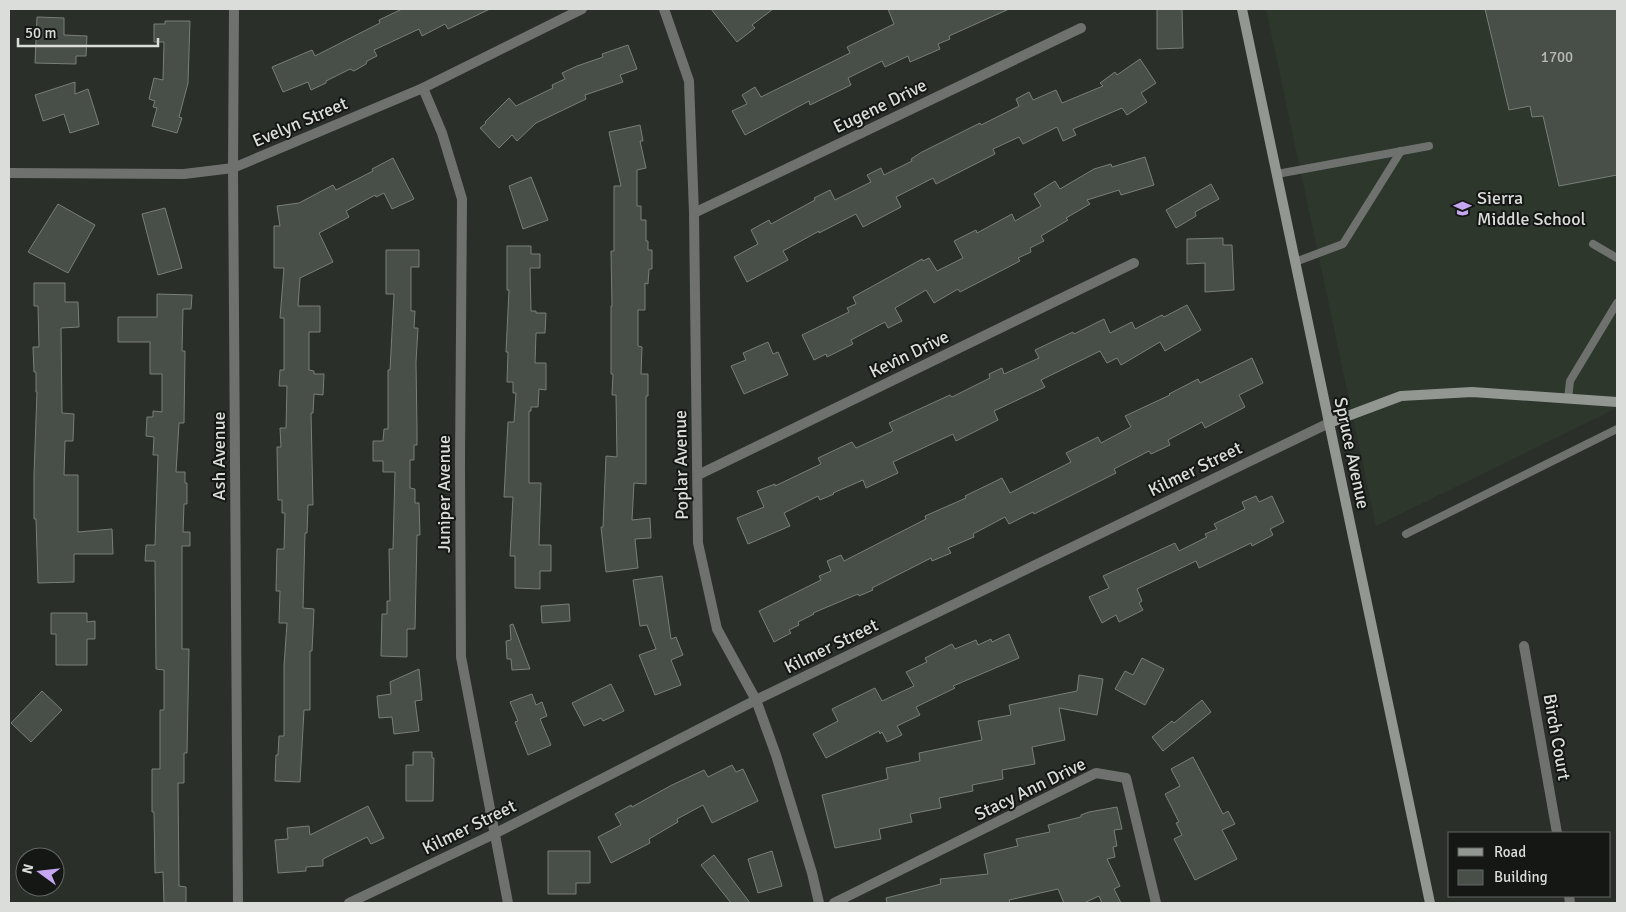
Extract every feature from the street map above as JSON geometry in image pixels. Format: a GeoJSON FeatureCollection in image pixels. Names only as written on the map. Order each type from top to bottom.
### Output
{"type":"FeatureCollection","features":[{"type":"Feature","properties":{"kind":"main road","name":"Spruce Avenue"},"geometry":{"type":"LineString","coordinates":[[1242,9],[1430,903]]}},
{"type":"Feature","properties":{"kind":"main road"},"geometry":{"type":"LineString","coordinates":[[1329,423],[1401,396],[1472,392],[1617,402]]}},
{"type":"Feature","properties":{"kind":"street","name":"Ash Avenue"},"geometry":{"type":"LineString","coordinates":[[234,9],[233,168],[238,903]]}},
{"type":"Feature","properties":{"kind":"street","name":"Evelyn Street"},"geometry":{"type":"LineString","coordinates":[[9,174],[184,174],[233,168],[423,88],[582,9]]}},
{"type":"Feature","properties":{"kind":"street","name":"Poplar Avenue"},"geometry":{"type":"LineString","coordinates":[[664,9],[688,81],[694,213],[698,543],[717,629],[756,700],[776,755],[820,903]]}},
{"type":"Feature","properties":{"kind":"street","name":"Eugene Drive"},"geometry":{"type":"LineString","coordinates":[[694,213],[1080,28]]}},
{"type":"Feature","properties":{"kind":"street","name":"Juniper Avenue"},"geometry":{"type":"LineString","coordinates":[[423,88],[442,133],[462,199],[461,657],[508,903]]}},
{"type":"Feature","properties":{"kind":"street","name":"Kevin Drive"},"geometry":{"type":"LineString","coordinates":[[698,475],[1134,262]]}},
{"type":"Feature","properties":{"kind":"street","name":"Kilmer Street"},"geometry":{"type":"LineString","coordinates":[[349,903],[494,834],[756,700],[1329,423]]}},
{"type":"Feature","properties":{"kind":"street","name":"Birch Court"},"geometry":{"type":"LineString","coordinates":[[1524,646],[1557,832]]}},
{"type":"Feature","properties":{"kind":"street","name":"Stacy Ann Drive"},"geometry":{"type":"LineString","coordinates":[[834,903],[1096,773],[1126,778],[1156,903]]}},
{"type":"Feature","properties":{"kind":"lane"},"geometry":{"type":"LineString","coordinates":[[1277,174],[1429,146]]}},
{"type":"Feature","properties":{"kind":"lane"},"geometry":{"type":"LineString","coordinates":[[1295,262],[1343,244],[1401,151]]}},
{"type":"Feature","properties":{"kind":"lane"},"geometry":{"type":"LineString","coordinates":[[1593,244],[1617,258]]}},
{"type":"Feature","properties":{"kind":"lane"},"geometry":{"type":"LineString","coordinates":[[1568,399],[1570,381],[1617,303]]}},
{"type":"Feature","properties":{"kind":"lane"},"geometry":{"type":"LineString","coordinates":[[1406,534],[1617,429]]}},
{"type":"Feature","properties":{"kind":"shaded area","name":"Sierra Middle School"},"geometry":{"type":"Polygon","coordinates":[[[1266,9],[1617,9],[1617,408],[1376,526],[1266,9]]]}},
{"type":"Feature","properties":{"kind":"building"},"geometry":{"type":"Polygon","coordinates":[[[402,9],[490,9],[448,29],[445,24],[422,36],[419,29],[374,50],[377,56],[354,71],[350,69],[311,90],[308,82],[283,92],[272,67],[312,50],[315,56],[380,23],[379,20],[402,9]]]}},
{"type":"Feature","properties":{"kind":"building"},"geometry":{"type":"Polygon","coordinates":[[[711,9],[773,9],[752,25],[755,28],[737,42],[711,9]]]}},
{"type":"Feature","properties":{"kind":"building"},"geometry":{"type":"Polygon","coordinates":[[[888,9],[1009,9],[949,36],[950,39],[938,44],[940,49],[910,62],[908,56],[885,67],[882,61],[848,78],[851,85],[810,105],[809,101],[745,135],[732,111],[747,104],[742,95],[755,87],[761,97],[850,53],[847,47],[894,24],[888,9]]]}},
{"type":"Feature","properties":{"kind":"building"},"geometry":{"type":"Polygon","coordinates":[[[1157,9],[1182,9],[1183,48],[1157,49],[1157,9]]]}},
{"type":"Feature","properties":{"kind":"building"},"geometry":{"type":"Polygon","coordinates":[[[1485,9],[1617,9],[1617,175],[1559,186],[1543,116],[1532,117],[1530,106],[1509,110],[1485,9]]]}},
{"type":"Feature","properties":{"kind":"building"},"geometry":{"type":"Polygon","coordinates":[[[37,17],[64,18],[64,35],[87,36],[86,56],[76,56],[76,64],[35,63],[37,17]]]}},
{"type":"Feature","properties":{"kind":"building"},"geometry":{"type":"Polygon","coordinates":[[[165,21],[190,21],[188,83],[179,117],[182,118],[177,133],[152,126],[157,108],[153,107],[155,101],[149,99],[154,78],[163,80],[164,42],[154,42],[154,24],[165,24],[165,21]]]}},
{"type":"Feature","properties":{"kind":"building"},"geometry":{"type":"Polygon","coordinates":[[[628,45],[637,69],[620,75],[623,82],[585,95],[586,99],[536,123],[517,141],[512,135],[499,148],[480,128],[509,98],[516,106],[553,88],[552,85],[565,79],[562,73],[603,57],[602,54],[628,45]]]}},
{"type":"Feature","properties":{"kind":"building"},"geometry":{"type":"Polygon","coordinates":[[[1140,59],[1156,83],[1141,93],[1147,102],[1127,115],[1122,108],[1073,129],[1076,135],[1063,141],[1057,127],[1023,144],[1019,137],[993,149],[995,154],[936,184],[933,178],[896,197],[901,207],[863,227],[856,214],[819,233],[819,231],[783,251],[788,260],[747,282],[734,257],[758,244],[751,230],[769,220],[771,224],[830,190],[835,200],[871,182],[867,175],[881,168],[884,175],[912,161],[911,159],[922,152],[1019,106],[1016,99],[1029,92],[1033,100],[1056,90],[1062,103],[1103,86],[1100,83],[1115,72],[1117,75],[1140,59]]]}},
{"type":"Feature","properties":{"kind":"building"},"geometry":{"type":"Polygon","coordinates":[[[75,82],[75,94],[88,89],[99,124],[70,133],[64,114],[43,121],[35,95],[75,82]]]}},
{"type":"Feature","properties":{"kind":"building"},"geometry":{"type":"Polygon","coordinates":[[[640,125],[643,141],[640,141],[646,168],[637,170],[637,206],[641,206],[641,220],[646,220],[646,241],[648,241],[648,250],[652,250],[652,269],[649,269],[648,284],[645,283],[645,310],[638,310],[638,346],[642,347],[641,374],[648,374],[648,396],[646,396],[646,484],[634,483],[632,520],[650,518],[651,538],[635,539],[638,568],[606,572],[601,527],[603,527],[606,456],[617,457],[616,395],[612,395],[613,374],[611,374],[611,251],[614,251],[614,186],[621,186],[609,132],[640,125]]]}},
{"type":"Feature","properties":{"kind":"building"},"geometry":{"type":"Polygon","coordinates":[[[1145,157],[1154,185],[1121,195],[1119,190],[1087,200],[1090,204],[1041,236],[1044,241],[1030,248],[1031,252],[1018,258],[1020,261],[960,292],[958,289],[934,303],[926,290],[895,308],[902,321],[888,328],[885,322],[851,340],[853,344],[827,357],[826,354],[814,360],[802,335],[849,312],[847,308],[856,304],[853,297],[922,259],[923,261],[929,258],[937,271],[963,258],[954,241],[976,230],[977,233],[1012,214],[1015,221],[1041,206],[1034,194],[1055,181],[1060,189],[1094,169],[1111,164],[1112,167],[1145,157]]]}},
{"type":"Feature","properties":{"kind":"building"},"geometry":{"type":"Polygon","coordinates":[[[393,158],[414,199],[392,209],[384,193],[376,197],[375,195],[346,211],[349,217],[319,233],[333,262],[300,278],[298,306],[320,306],[320,332],[309,332],[309,370],[314,371],[314,374],[324,374],[323,395],[314,394],[313,413],[311,413],[313,505],[308,505],[307,533],[305,533],[303,608],[314,609],[312,651],[310,651],[310,710],[304,710],[300,782],[275,781],[279,736],[284,736],[284,666],[287,623],[279,623],[280,591],[276,591],[277,549],[284,549],[285,513],[282,513],[282,500],[278,500],[277,447],[281,447],[280,428],[286,428],[287,386],[279,386],[280,370],[284,370],[284,318],[280,318],[284,268],[274,268],[274,226],[280,226],[277,206],[299,203],[333,185],[336,190],[373,171],[372,169],[393,158]]]}},
{"type":"Feature","properties":{"kind":"building"},"geometry":{"type":"Polygon","coordinates":[[[531,177],[548,220],[523,229],[509,186],[531,177]]]}},
{"type":"Feature","properties":{"kind":"building"},"geometry":{"type":"Polygon","coordinates":[[[1211,184],[1219,199],[1195,212],[1196,216],[1176,228],[1166,210],[1211,184]]]}},
{"type":"Feature","properties":{"kind":"building"},"geometry":{"type":"Polygon","coordinates":[[[58,204],[95,225],[68,273],[28,252],[58,204]]]}},
{"type":"Feature","properties":{"kind":"building"},"geometry":{"type":"Polygon","coordinates":[[[165,208],[182,268],[158,275],[142,214],[165,208]]]}},
{"type":"Feature","properties":{"kind":"building"},"geometry":{"type":"Polygon","coordinates":[[[1223,238],[1223,245],[1232,245],[1234,290],[1205,292],[1205,263],[1187,264],[1187,239],[1223,238]]]}},
{"type":"Feature","properties":{"kind":"building"},"geometry":{"type":"Polygon","coordinates":[[[507,246],[531,246],[531,254],[540,254],[540,268],[530,268],[531,311],[546,313],[545,333],[536,333],[535,363],[546,363],[546,390],[539,389],[538,407],[531,407],[531,411],[529,411],[529,483],[541,483],[539,545],[551,545],[551,571],[540,571],[540,589],[515,588],[515,556],[510,556],[513,497],[504,497],[508,422],[514,422],[516,393],[513,393],[513,382],[507,382],[508,352],[506,352],[509,290],[507,290],[507,246]]]}},
{"type":"Feature","properties":{"kind":"building"},"geometry":{"type":"Polygon","coordinates":[[[386,250],[419,250],[419,267],[411,267],[411,311],[415,311],[414,328],[418,328],[416,362],[417,445],[414,445],[414,460],[410,460],[410,488],[415,489],[415,503],[419,503],[420,535],[417,535],[415,629],[407,629],[407,657],[381,656],[382,614],[387,614],[387,601],[390,601],[389,549],[393,549],[395,472],[383,472],[383,461],[373,461],[373,441],[383,441],[384,429],[388,429],[388,370],[390,370],[394,294],[386,294],[386,250]]]}},
{"type":"Feature","properties":{"kind":"building"},"geometry":{"type":"Polygon","coordinates":[[[34,283],[65,283],[65,302],[78,302],[79,327],[61,328],[62,413],[74,414],[73,441],[65,441],[64,475],[78,475],[78,532],[112,529],[113,554],[74,554],[74,582],[38,583],[36,519],[34,519],[37,392],[33,347],[39,347],[38,306],[34,306],[34,283]]]}},
{"type":"Feature","properties":{"kind":"building"},"geometry":{"type":"Polygon","coordinates":[[[157,294],[192,295],[191,309],[183,309],[182,351],[185,351],[184,423],[179,423],[176,472],[185,472],[187,504],[184,504],[183,532],[190,532],[190,546],[182,546],[182,649],[189,649],[187,753],[184,753],[184,783],[178,783],[179,886],[186,887],[186,903],[164,903],[163,872],[155,873],[154,812],[152,812],[152,769],[160,769],[160,710],[164,710],[164,670],[156,669],[155,561],[145,561],[146,545],[155,545],[158,455],[153,455],[154,437],[146,436],[147,417],[153,417],[153,411],[162,412],[162,374],[150,374],[150,342],[118,342],[118,317],[157,317],[157,294]]]}},
{"type":"Feature","properties":{"kind":"building"},"geometry":{"type":"Polygon","coordinates":[[[1187,305],[1201,330],[1165,351],[1160,342],[1121,365],[1117,358],[1107,363],[1100,351],[1041,380],[1045,387],[994,411],[998,420],[956,441],[953,434],[893,462],[898,473],[866,488],[863,480],[820,500],[818,496],[784,513],[790,526],[748,544],[737,518],[764,507],[757,491],[775,484],[775,486],[821,464],[818,458],[852,442],[856,448],[893,431],[889,423],[950,395],[952,397],[990,378],[989,374],[1002,368],[1004,374],[1039,358],[1035,350],[1073,332],[1074,334],[1104,319],[1110,333],[1132,322],[1135,329],[1187,305]]]}},
{"type":"Feature","properties":{"kind":"building"},"geometry":{"type":"Polygon","coordinates":[[[768,342],[773,354],[778,352],[788,375],[744,394],[731,366],[746,360],[743,353],[768,342]]]}},
{"type":"Feature","properties":{"kind":"building"},"geometry":{"type":"Polygon","coordinates":[[[1252,358],[1263,383],[1239,395],[1245,407],[1205,428],[1202,422],[1168,440],[1170,445],[1151,454],[1149,451],[1114,469],[1116,473],[1034,514],[1033,512],[1009,524],[1005,517],[973,534],[974,537],[948,548],[951,553],[932,561],[931,558],[872,588],[873,590],[859,596],[858,594],[813,613],[798,622],[799,625],[789,630],[791,633],[774,642],[759,611],[821,580],[819,576],[831,571],[827,561],[841,555],[844,561],[926,519],[925,516],[966,498],[965,496],[1002,478],[1010,493],[1071,462],[1066,453],[1098,437],[1101,443],[1131,427],[1125,416],[1170,395],[1198,379],[1200,383],[1252,358]]]}},
{"type":"Feature","properties":{"kind":"building"},"geometry":{"type":"Polygon","coordinates":[[[1256,496],[1259,502],[1272,496],[1284,522],[1270,529],[1273,535],[1252,546],[1251,543],[1199,568],[1196,561],[1137,589],[1142,601],[1139,603],[1143,610],[1119,622],[1116,615],[1102,623],[1089,597],[1109,588],[1103,576],[1175,543],[1179,551],[1207,537],[1205,534],[1217,529],[1214,524],[1245,509],[1242,502],[1256,496]]]}},
{"type":"Feature","properties":{"kind":"building"},"geometry":{"type":"Polygon","coordinates":[[[662,576],[671,639],[676,637],[683,655],[671,660],[681,685],[655,695],[639,655],[656,649],[647,625],[640,626],[633,580],[662,576]]]}},
{"type":"Feature","properties":{"kind":"building"},"geometry":{"type":"Polygon","coordinates":[[[569,604],[570,621],[542,623],[541,606],[569,604]]]}},
{"type":"Feature","properties":{"kind":"building"},"geometry":{"type":"Polygon","coordinates":[[[51,613],[87,613],[87,622],[95,621],[95,639],[87,639],[87,665],[56,665],[56,634],[51,634],[51,613]]]}},
{"type":"Feature","properties":{"kind":"building"},"geometry":{"type":"Polygon","coordinates":[[[513,624],[530,669],[512,670],[511,659],[507,659],[506,641],[511,640],[510,625],[513,624]]]}},
{"type":"Feature","properties":{"kind":"building"},"geometry":{"type":"Polygon","coordinates":[[[1009,634],[1019,658],[953,686],[955,688],[916,707],[920,715],[897,726],[902,735],[887,742],[882,732],[880,734],[879,731],[826,758],[813,734],[838,721],[832,709],[875,688],[882,701],[914,686],[906,672],[927,662],[925,658],[952,644],[955,649],[976,640],[978,645],[991,639],[992,642],[1009,634]]]}},
{"type":"Feature","properties":{"kind":"building"},"geometry":{"type":"Polygon","coordinates":[[[1142,658],[1164,669],[1145,705],[1115,689],[1125,671],[1133,675],[1142,658]]]}},
{"type":"Feature","properties":{"kind":"building"},"geometry":{"type":"Polygon","coordinates":[[[419,669],[422,700],[415,701],[419,731],[394,734],[392,717],[379,718],[377,696],[391,694],[390,682],[419,669]]]}},
{"type":"Feature","properties":{"kind":"building"},"geometry":{"type":"Polygon","coordinates":[[[1079,675],[1103,679],[1097,715],[1059,708],[1065,740],[1032,747],[1035,764],[1002,770],[1003,779],[972,785],[973,791],[939,798],[941,808],[910,814],[912,822],[879,829],[881,839],[835,848],[822,795],[888,779],[886,768],[920,761],[919,753],[982,740],[978,721],[1011,715],[1009,705],[1077,691],[1079,675]]]}},
{"type":"Feature","properties":{"kind":"building"},"geometry":{"type":"Polygon","coordinates":[[[611,684],[624,711],[603,721],[601,718],[584,726],[572,703],[611,684]]]}},
{"type":"Feature","properties":{"kind":"building"},"geometry":{"type":"Polygon","coordinates":[[[42,691],[62,710],[31,742],[11,723],[42,691]]]}},
{"type":"Feature","properties":{"kind":"building"},"geometry":{"type":"Polygon","coordinates":[[[532,694],[536,705],[542,702],[547,716],[540,719],[551,745],[528,755],[515,722],[518,721],[510,702],[532,694]]]}},
{"type":"Feature","properties":{"kind":"building"},"geometry":{"type":"Polygon","coordinates":[[[1202,700],[1211,712],[1163,751],[1152,737],[1172,721],[1174,723],[1202,700]]]}},
{"type":"Feature","properties":{"kind":"building"},"geometry":{"type":"Polygon","coordinates":[[[413,752],[432,752],[432,758],[434,758],[433,801],[406,801],[406,765],[413,765],[413,752]]]}},
{"type":"Feature","properties":{"kind":"building"},"geometry":{"type":"Polygon","coordinates":[[[1193,757],[1223,814],[1228,811],[1235,824],[1222,830],[1237,859],[1195,880],[1174,839],[1182,835],[1176,823],[1179,822],[1165,794],[1180,786],[1171,769],[1193,757]]]}},
{"type":"Feature","properties":{"kind":"building"},"geometry":{"type":"Polygon","coordinates":[[[732,765],[736,772],[743,769],[758,801],[712,823],[703,805],[677,819],[678,822],[649,839],[650,843],[611,863],[598,837],[621,825],[615,814],[704,770],[708,777],[732,765]]]}},
{"type":"Feature","properties":{"kind":"building"},"geometry":{"type":"Polygon","coordinates":[[[368,806],[384,838],[371,844],[367,837],[323,859],[323,866],[306,867],[306,871],[278,873],[275,840],[288,839],[287,828],[309,826],[310,835],[368,806]]]}},
{"type":"Feature","properties":{"kind":"building"},"geometry":{"type":"Polygon","coordinates":[[[1117,807],[1122,829],[1114,830],[1117,846],[1113,847],[1115,857],[1107,859],[1120,886],[1114,889],[1121,903],[1102,903],[1099,896],[1084,903],[1064,903],[1058,889],[1009,900],[1010,903],[887,903],[886,898],[941,884],[940,879],[988,874],[984,854],[1018,846],[1016,839],[1050,832],[1048,825],[1081,817],[1081,815],[1089,812],[1117,807]]]}},
{"type":"Feature","properties":{"kind":"building"},"geometry":{"type":"Polygon","coordinates":[[[548,851],[590,851],[590,883],[576,883],[576,894],[548,894],[548,851]]]}},
{"type":"Feature","properties":{"kind":"building"},"geometry":{"type":"Polygon","coordinates":[[[772,851],[782,886],[758,893],[748,859],[772,851]]]}},
{"type":"Feature","properties":{"kind":"building"},"geometry":{"type":"Polygon","coordinates":[[[714,855],[750,903],[731,903],[701,865],[714,855]]]}},
{"type":"Feature","properties":{"kind":"place","name":"Sierra Middle School"},"geometry":{"type":"Point","coordinates":[1463,208]}}]}
